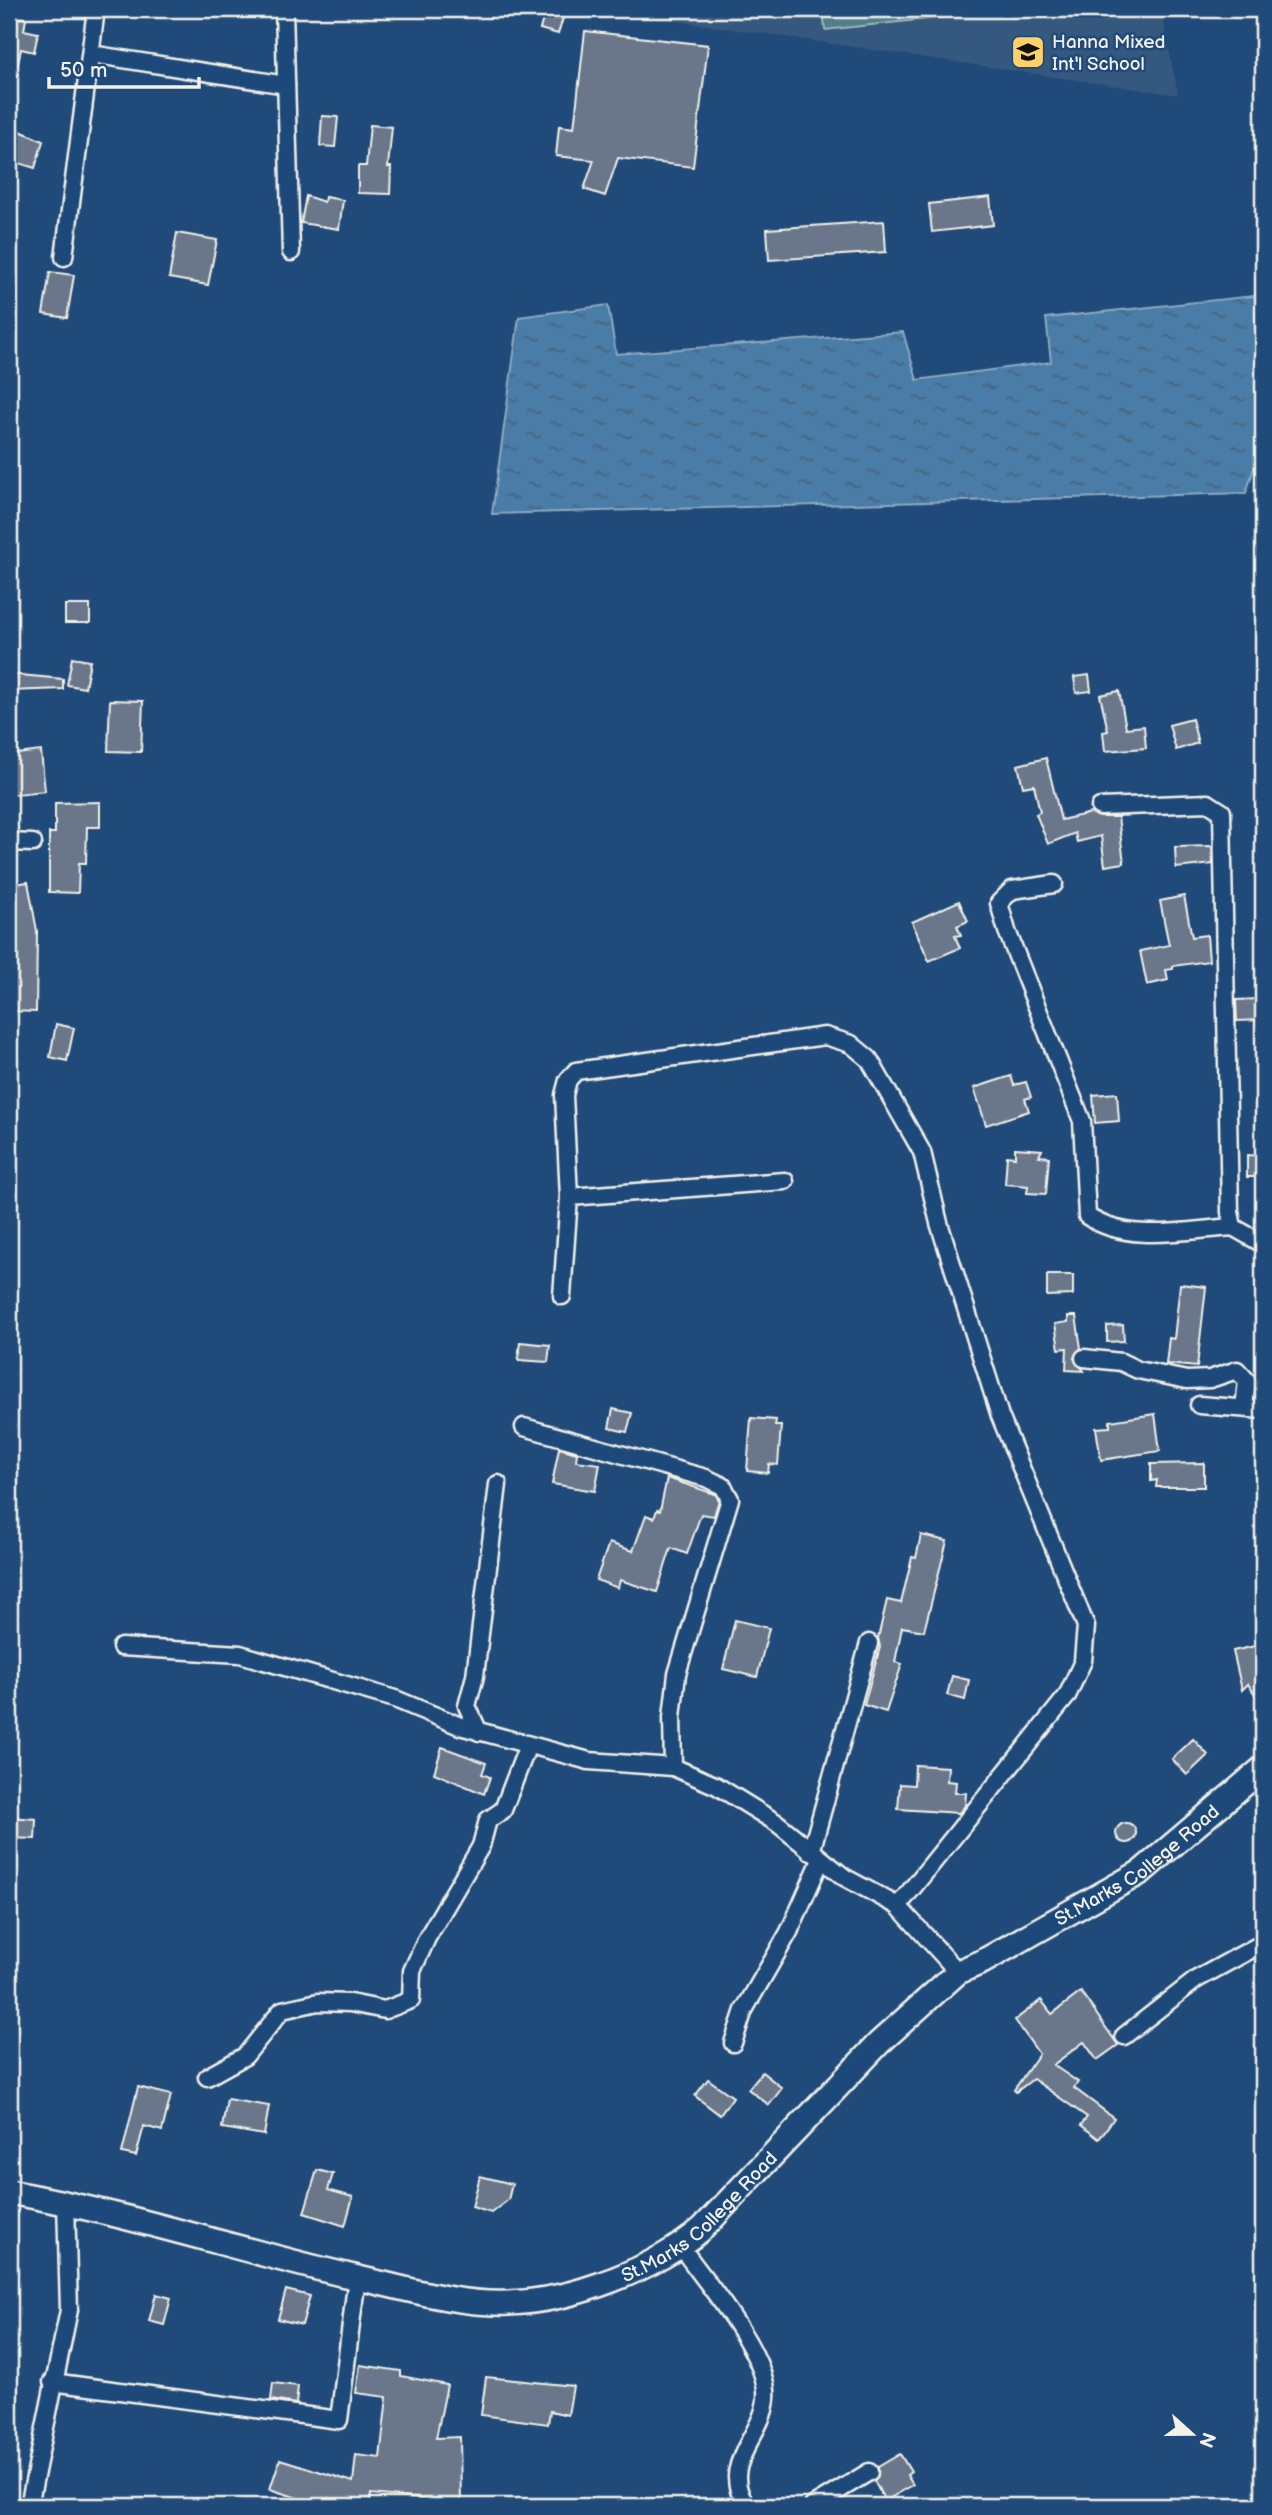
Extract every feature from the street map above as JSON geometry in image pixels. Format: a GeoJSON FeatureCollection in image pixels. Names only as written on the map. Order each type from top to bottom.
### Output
{"type":"FeatureCollection","features":[{"type":"Feature","properties":{"kind":"main road","name":"St.Marks College Road"},"geometry":{"type":"LineString","coordinates":[[9,2192],[66,2202],[457,2301],[510,2303],[600,2285],[681,2247],[746,2186],[879,2043],[958,1972],[982,1962],[1141,1872],[1263,1768]]}},
{"type":"Feature","properties":{"kind":"street"},"geometry":{"type":"LineString","coordinates":[[284,9],[290,252]]}},
{"type":"Feature","properties":{"kind":"street"},"geometry":{"type":"LineString","coordinates":[[64,257],[95,17]]}},
{"type":"Feature","properties":{"kind":"street"},"geometry":{"type":"LineString","coordinates":[[90,54],[286,85]]}},
{"type":"Feature","properties":{"kind":"street"},"geometry":{"type":"LineString","coordinates":[[1100,807],[1208,803],[1222,812],[1230,1212],[1233,1227]]}},
{"type":"Feature","properties":{"kind":"street"},"geometry":{"type":"LineString","coordinates":[[9,842],[33,843]]}},
{"type":"Feature","properties":{"kind":"street"},"geometry":{"type":"LineString","coordinates":[[1054,884],[1012,890],[999,903],[1007,931],[1082,1121],[1087,1216],[1105,1228],[1139,1233],[1233,1227],[1263,1244]]}},
{"type":"Feature","properties":{"kind":"street"},"geometry":{"type":"LineString","coordinates":[[562,1296],[569,1197],[564,1095],[568,1080],[576,1071],[825,1036],[851,1044],[869,1059],[922,1152],[939,1223],[1000,1416],[1086,1626],[1083,1661],[1067,1696],[898,1906]]}},
{"type":"Feature","properties":{"kind":"street"},"geometry":{"type":"LineString","coordinates":[[569,1197],[785,1181]]}},
{"type":"Feature","properties":{"kind":"street"},"geometry":{"type":"LineString","coordinates":[[1084,1358],[1121,1362],[1138,1370],[1187,1380],[1210,1379],[1237,1370],[1247,1381],[1244,1408]]}},
{"type":"Feature","properties":{"kind":"street"},"geometry":{"type":"LineString","coordinates":[[1199,1405],[1263,1410]]}},
{"type":"Feature","properties":{"kind":"street"},"geometry":{"type":"LineString","coordinates":[[524,1427],[706,1478],[723,1486],[730,1499],[677,1674],[672,1717],[673,1767]]}},
{"type":"Feature","properties":{"kind":"street"},"geometry":{"type":"LineString","coordinates":[[479,1731],[467,1706],[475,1676],[498,1484]]}},
{"type":"Feature","properties":{"kind":"street"},"geometry":{"type":"LineString","coordinates":[[733,2043],[744,2010],[789,1932],[816,1856],[869,1643]]}},
{"type":"Feature","properties":{"kind":"street"},"geometry":{"type":"LineString","coordinates":[[121,1647],[240,1654],[395,1699],[479,1731],[589,1761],[673,1767],[737,1798],[777,1823],[844,1877],[898,1906],[958,1972]]}},
{"type":"Feature","properties":{"kind":"street"},"geometry":{"type":"LineString","coordinates":[[206,2077],[245,2056],[282,2010],[318,2001],[350,2003],[385,2010],[411,2000],[412,1971],[481,1846],[488,1820],[503,1810],[528,1745]]}},
{"type":"Feature","properties":{"kind":"street"},"geometry":{"type":"LineString","coordinates":[[1124,2036],[1197,1979],[1263,1943]]}},
{"type":"Feature","properties":{"kind":"street"},"geometry":{"type":"LineString","coordinates":[[29,2506],[52,2382],[69,2310],[66,2202]]}},
{"type":"Feature","properties":{"kind":"street"},"geometry":{"type":"LineString","coordinates":[[681,2247],[749,2341],[766,2390],[763,2409],[736,2473],[737,2490],[747,2506]]}},
{"type":"Feature","properties":{"kind":"street"},"geometry":{"type":"LineString","coordinates":[[52,2382],[340,2420],[357,2277]]}},
{"type":"Feature","properties":{"kind":"street"},"geometry":{"type":"LineString","coordinates":[[814,2506],[869,2472]]}},
{"type":"Feature","properties":{"kind":"shaded area","name":"Hanna Mixed Int'l School"},"geometry":{"type":"Polygon","coordinates":[[[596,9],[1161,9],[1178,95],[596,9]]]}},
{"type":"Feature","properties":{"kind":"green space"},"geometry":{"type":"Polygon","coordinates":[[[823,9],[1020,9],[825,30],[823,9]]]}},
{"type":"Feature","properties":{"kind":"water"},"geometry":{"type":"Polygon","coordinates":[[[1263,295],[1263,440],[1246,493],[492,514],[519,317],[608,305],[616,354],[903,332],[917,380],[1051,362],[1046,318],[1263,295]]]}},
{"type":"Feature","properties":{"kind":"building"},"geometry":{"type":"Polygon","coordinates":[[[546,9],[566,9],[558,34],[540,29],[546,9]]]}},
{"type":"Feature","properties":{"kind":"building"},"geometry":{"type":"Polygon","coordinates":[[[9,16],[26,19],[24,30],[38,33],[34,52],[21,49],[17,69],[9,68],[9,16]]]}},
{"type":"Feature","properties":{"kind":"building"},"geometry":{"type":"Polygon","coordinates":[[[585,31],[708,45],[693,167],[618,158],[605,196],[584,189],[594,160],[556,156],[559,126],[574,128],[585,31]]]}},
{"type":"Feature","properties":{"kind":"building"},"geometry":{"type":"Polygon","coordinates":[[[322,116],[338,117],[335,147],[320,146],[322,116]]]}},
{"type":"Feature","properties":{"kind":"building"},"geometry":{"type":"Polygon","coordinates":[[[370,125],[392,127],[388,167],[391,167],[390,194],[358,193],[358,166],[366,166],[370,125]]]}},
{"type":"Feature","properties":{"kind":"building"},"geometry":{"type":"Polygon","coordinates":[[[9,126],[43,141],[35,168],[9,160],[9,126]]]}},
{"type":"Feature","properties":{"kind":"building"},"geometry":{"type":"Polygon","coordinates":[[[306,196],[324,202],[325,197],[343,200],[339,229],[301,223],[306,196]]]}},
{"type":"Feature","properties":{"kind":"building"},"geometry":{"type":"Polygon","coordinates":[[[990,197],[993,225],[932,232],[929,204],[990,197]]]}},
{"type":"Feature","properties":{"kind":"building"},"geometry":{"type":"Polygon","coordinates":[[[884,221],[886,252],[769,260],[767,229],[884,221]]]}},
{"type":"Feature","properties":{"kind":"building"},"geometry":{"type":"Polygon","coordinates":[[[177,233],[217,240],[208,285],[169,278],[177,233]]]}},
{"type":"Feature","properties":{"kind":"building"},"geometry":{"type":"Polygon","coordinates":[[[50,272],[74,275],[67,318],[43,314],[50,272]]]}},
{"type":"Feature","properties":{"kind":"building"},"geometry":{"type":"Polygon","coordinates":[[[65,605],[90,605],[90,623],[65,623],[65,605]]]}},
{"type":"Feature","properties":{"kind":"building"},"geometry":{"type":"Polygon","coordinates":[[[72,658],[90,661],[85,688],[67,685],[72,658]]]}},
{"type":"Feature","properties":{"kind":"building"},"geometry":{"type":"Polygon","coordinates":[[[9,674],[63,679],[63,689],[9,691],[9,674]]]}},
{"type":"Feature","properties":{"kind":"building"},"geometry":{"type":"Polygon","coordinates":[[[1089,675],[1091,691],[1076,693],[1074,677],[1089,675]]]}},
{"type":"Feature","properties":{"kind":"building"},"geometry":{"type":"Polygon","coordinates":[[[1119,691],[1126,728],[1144,726],[1146,748],[1105,751],[1103,732],[1108,731],[1100,695],[1119,691]]]}},
{"type":"Feature","properties":{"kind":"building"},"geometry":{"type":"Polygon","coordinates":[[[110,700],[143,701],[141,752],[108,751],[110,700]]]}},
{"type":"Feature","properties":{"kind":"building"},"geometry":{"type":"Polygon","coordinates":[[[1192,719],[1198,743],[1176,750],[1169,725],[1192,719]]]}},
{"type":"Feature","properties":{"kind":"building"},"geometry":{"type":"Polygon","coordinates":[[[41,751],[45,791],[9,795],[9,755],[41,751]]]}},
{"type":"Feature","properties":{"kind":"building"},"geometry":{"type":"Polygon","coordinates":[[[1046,758],[1061,820],[1091,813],[1100,817],[1118,817],[1124,863],[1105,866],[1101,836],[1077,842],[1075,833],[1048,844],[1036,814],[1040,812],[1034,785],[1023,787],[1018,765],[1046,758]]]}},
{"type":"Feature","properties":{"kind":"building"},"geometry":{"type":"Polygon","coordinates":[[[100,802],[100,827],[87,827],[86,863],[79,863],[78,893],[49,892],[49,833],[55,833],[55,803],[100,802]]]}},
{"type":"Feature","properties":{"kind":"building"},"geometry":{"type":"Polygon","coordinates":[[[1212,846],[1213,864],[1176,868],[1175,847],[1212,846]]]}},
{"type":"Feature","properties":{"kind":"building"},"geometry":{"type":"Polygon","coordinates":[[[28,882],[37,931],[36,1012],[11,1011],[14,962],[10,962],[9,885],[28,882]]]}},
{"type":"Feature","properties":{"kind":"building"},"geometry":{"type":"Polygon","coordinates":[[[1184,896],[1192,937],[1207,935],[1209,961],[1173,966],[1173,969],[1166,970],[1168,980],[1147,985],[1140,951],[1169,945],[1160,901],[1184,896]]]}},
{"type":"Feature","properties":{"kind":"building"},"geometry":{"type":"Polygon","coordinates":[[[959,901],[968,921],[957,926],[961,935],[955,936],[960,948],[929,961],[912,922],[959,901]]]}},
{"type":"Feature","properties":{"kind":"building"},"geometry":{"type":"Polygon","coordinates":[[[1259,999],[1260,1020],[1237,1021],[1236,1000],[1259,999]]]}},
{"type":"Feature","properties":{"kind":"building"},"geometry":{"type":"Polygon","coordinates":[[[56,1024],[74,1028],[67,1061],[50,1057],[56,1024]]]}},
{"type":"Feature","properties":{"kind":"building"},"geometry":{"type":"Polygon","coordinates":[[[1011,1076],[1014,1085],[1026,1082],[1031,1097],[1025,1099],[1029,1111],[986,1125],[974,1088],[1011,1076]]]}},
{"type":"Feature","properties":{"kind":"building"},"geometry":{"type":"Polygon","coordinates":[[[1117,1093],[1119,1121],[1095,1123],[1093,1095],[1117,1093]]]}},
{"type":"Feature","properties":{"kind":"building"},"geometry":{"type":"Polygon","coordinates":[[[1015,1148],[1042,1150],[1039,1156],[1049,1157],[1046,1194],[1027,1193],[1028,1186],[1005,1184],[1007,1156],[1015,1157],[1015,1148]]]}},
{"type":"Feature","properties":{"kind":"building"},"geometry":{"type":"Polygon","coordinates":[[[1247,1155],[1263,1156],[1263,1177],[1247,1177],[1247,1155]]]}},
{"type":"Feature","properties":{"kind":"building"},"geometry":{"type":"Polygon","coordinates":[[[1047,1275],[1073,1275],[1073,1295],[1047,1296],[1047,1275]]]}},
{"type":"Feature","properties":{"kind":"building"},"geometry":{"type":"Polygon","coordinates":[[[1180,1284],[1206,1287],[1197,1367],[1166,1364],[1169,1338],[1174,1339],[1180,1284]]]}},
{"type":"Feature","properties":{"kind":"building"},"geometry":{"type":"Polygon","coordinates":[[[1068,1316],[1076,1316],[1081,1348],[1074,1358],[1084,1371],[1066,1370],[1067,1348],[1059,1349],[1055,1324],[1068,1322],[1068,1316]]]}},
{"type":"Feature","properties":{"kind":"building"},"geometry":{"type":"Polygon","coordinates":[[[1123,1325],[1124,1341],[1107,1342],[1107,1326],[1123,1325]]]}},
{"type":"Feature","properties":{"kind":"building"},"geometry":{"type":"Polygon","coordinates":[[[520,1342],[550,1345],[548,1362],[518,1360],[520,1342]]]}},
{"type":"Feature","properties":{"kind":"building"},"geometry":{"type":"Polygon","coordinates":[[[613,1409],[632,1413],[627,1432],[609,1428],[613,1409]]]}},
{"type":"Feature","properties":{"kind":"building"},"geometry":{"type":"Polygon","coordinates":[[[1155,1414],[1160,1451],[1101,1460],[1096,1428],[1110,1427],[1110,1421],[1155,1414]]]}},
{"type":"Feature","properties":{"kind":"building"},"geometry":{"type":"Polygon","coordinates":[[[751,1418],[776,1420],[775,1426],[781,1426],[778,1465],[769,1464],[768,1473],[747,1471],[751,1418]]]}},
{"type":"Feature","properties":{"kind":"building"},"geometry":{"type":"Polygon","coordinates":[[[559,1448],[577,1453],[576,1461],[600,1464],[595,1491],[552,1484],[559,1448]]]}},
{"type":"Feature","properties":{"kind":"building"},"geometry":{"type":"Polygon","coordinates":[[[1204,1463],[1204,1487],[1156,1487],[1157,1480],[1151,1481],[1151,1464],[1204,1463]]]}},
{"type":"Feature","properties":{"kind":"building"},"geometry":{"type":"Polygon","coordinates":[[[667,1478],[715,1494],[719,1500],[714,1516],[701,1514],[687,1554],[671,1548],[657,1592],[620,1580],[618,1588],[596,1580],[609,1543],[633,1551],[646,1515],[654,1518],[657,1510],[660,1511],[667,1478]]]}},
{"type":"Feature","properties":{"kind":"building"},"geometry":{"type":"Polygon","coordinates":[[[921,1535],[947,1541],[924,1631],[902,1627],[895,1662],[902,1664],[886,1712],[864,1705],[880,1647],[878,1638],[887,1600],[901,1603],[912,1557],[916,1558],[921,1535]]]}},
{"type":"Feature","properties":{"kind":"building"},"geometry":{"type":"Polygon","coordinates":[[[735,1620],[769,1628],[757,1677],[723,1669],[735,1620]]]}},
{"type":"Feature","properties":{"kind":"building"},"geometry":{"type":"Polygon","coordinates":[[[1255,1646],[1259,1664],[1263,1661],[1263,1706],[1248,1684],[1242,1690],[1233,1651],[1255,1646]]]}},
{"type":"Feature","properties":{"kind":"building"},"geometry":{"type":"Polygon","coordinates":[[[952,1676],[969,1680],[965,1700],[947,1695],[952,1676]]]}},
{"type":"Feature","properties":{"kind":"building"},"geometry":{"type":"Polygon","coordinates":[[[1193,1739],[1208,1755],[1187,1775],[1172,1759],[1193,1739]]]}},
{"type":"Feature","properties":{"kind":"building"},"geometry":{"type":"Polygon","coordinates":[[[442,1747],[486,1763],[482,1774],[490,1777],[484,1794],[434,1773],[442,1747]]]}},
{"type":"Feature","properties":{"kind":"building"},"geometry":{"type":"Polygon","coordinates":[[[915,1765],[948,1767],[947,1781],[956,1782],[955,1793],[966,1793],[965,1806],[959,1813],[898,1809],[900,1784],[914,1785],[915,1765]]]}},
{"type":"Feature","properties":{"kind":"building"},"geometry":{"type":"Polygon","coordinates":[[[9,1817],[36,1819],[35,1839],[9,1838],[9,1817]]]}},
{"type":"Feature","properties":{"kind":"building"},"geometry":{"type":"Polygon","coordinates":[[[1122,1823],[1130,1823],[1136,1833],[1130,1843],[1122,1843],[1116,1837],[1116,1829],[1122,1823]]]}},
{"type":"Feature","properties":{"kind":"building"},"geometry":{"type":"Polygon","coordinates":[[[1081,1992],[1118,2045],[1097,2060],[1084,2042],[1053,2065],[1078,2082],[1074,2088],[1114,2118],[1099,2139],[1081,2125],[1087,2117],[1033,2079],[1016,2092],[1014,2090],[1039,2054],[1015,2020],[1041,2000],[1052,2014],[1081,1992]]]}},
{"type":"Feature","properties":{"kind":"building"},"geometry":{"type":"Polygon","coordinates":[[[762,2072],[782,2088],[769,2105],[748,2089],[762,2072]]]}},
{"type":"Feature","properties":{"kind":"building"},"geometry":{"type":"Polygon","coordinates":[[[708,2079],[733,2097],[720,2115],[695,2096],[708,2079]]]}},
{"type":"Feature","properties":{"kind":"building"},"geometry":{"type":"Polygon","coordinates":[[[138,2087],[171,2095],[162,2131],[144,2126],[136,2156],[122,2153],[138,2087]]]}},
{"type":"Feature","properties":{"kind":"building"},"geometry":{"type":"Polygon","coordinates":[[[227,2099],[269,2106],[264,2135],[222,2128],[227,2099]]]}},
{"type":"Feature","properties":{"kind":"building"},"geometry":{"type":"Polygon","coordinates":[[[317,2170],[333,2174],[328,2190],[353,2197],[345,2226],[304,2213],[317,2170]]]}},
{"type":"Feature","properties":{"kind":"building"},"geometry":{"type":"Polygon","coordinates":[[[480,2176],[512,2184],[508,2200],[491,2213],[472,2207],[480,2176]]]}},
{"type":"Feature","properties":{"kind":"building"},"geometry":{"type":"Polygon","coordinates":[[[286,2290],[310,2296],[302,2325],[278,2319],[286,2290]]]}},
{"type":"Feature","properties":{"kind":"building"},"geometry":{"type":"Polygon","coordinates":[[[156,2294],[171,2298],[164,2325],[149,2321],[156,2294]]]}},
{"type":"Feature","properties":{"kind":"building"},"geometry":{"type":"Polygon","coordinates":[[[360,2365],[401,2371],[401,2376],[447,2385],[436,2438],[460,2437],[461,2506],[430,2506],[430,2500],[371,2494],[370,2506],[309,2506],[310,2502],[270,2489],[280,2459],[353,2482],[356,2455],[380,2458],[387,2397],[356,2393],[360,2365]]]}},
{"type":"Feature","properties":{"kind":"building"},"geometry":{"type":"Polygon","coordinates":[[[486,2377],[573,2386],[568,2415],[550,2411],[548,2424],[481,2415],[486,2377]]]}},
{"type":"Feature","properties":{"kind":"building"},"geometry":{"type":"Polygon","coordinates":[[[273,2383],[298,2386],[296,2404],[271,2400],[273,2383]]]}},
{"type":"Feature","properties":{"kind":"building"},"geometry":{"type":"Polygon","coordinates":[[[900,2454],[911,2472],[907,2475],[913,2485],[885,2501],[874,2481],[878,2476],[878,2467],[900,2454]]]}},
{"type":"Feature","properties":{"kind":"place","name":"Hanna Mixed Int'l School"},"geometry":{"type":"Point","coordinates":[1028,52]}}]}
